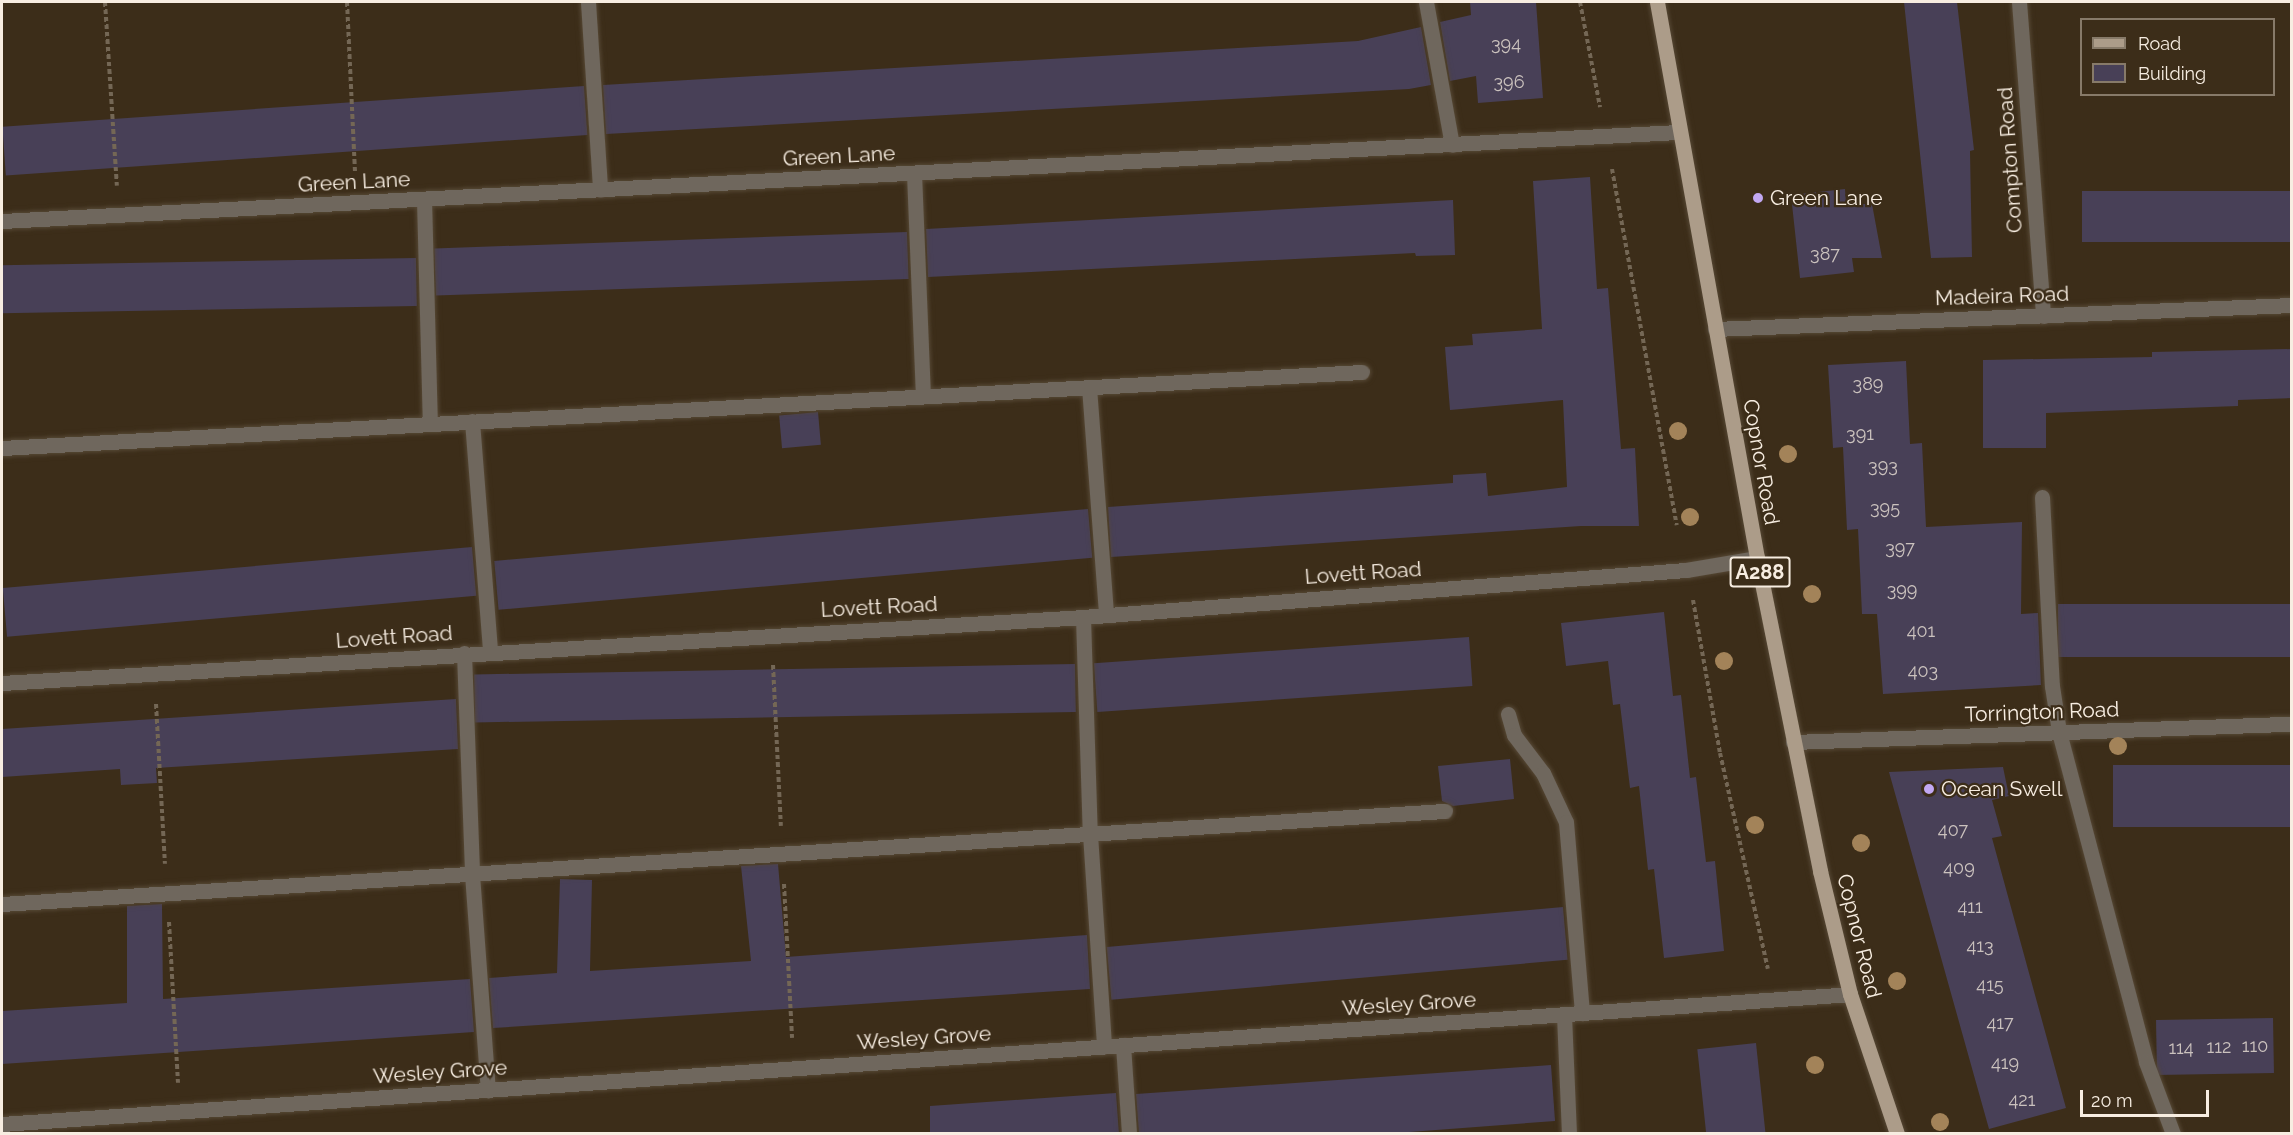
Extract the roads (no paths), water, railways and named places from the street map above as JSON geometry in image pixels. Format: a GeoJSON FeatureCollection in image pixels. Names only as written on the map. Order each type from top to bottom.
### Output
{"type":"FeatureCollection","features":[{"type":"Feature","properties":{"kind":"main road","name":"Copnor Road"},"geometry":{"type":"LineString","coordinates":[[1657,2],[1757,558],[1793,742],[1850,994],[1897,1134]]}},
{"type":"Feature","properties":{"kind":"street"},"geometry":{"type":"LineString","coordinates":[[588,2],[600,190]]}},
{"type":"Feature","properties":{"kind":"street"},"geometry":{"type":"LineString","coordinates":[[1426,2],[1452,145]]}},
{"type":"Feature","properties":{"kind":"street","name":"Compton Road"},"geometry":{"type":"LineString","coordinates":[[2019,2],[2043,316]]}},
{"type":"Feature","properties":{"kind":"street","name":"Green Lane"},"geometry":{"type":"LineString","coordinates":[[2,222],[1680,132]]}},
{"type":"Feature","properties":{"kind":"street"},"geometry":{"type":"LineString","coordinates":[[914,173],[923,396]]}},
{"type":"Feature","properties":{"kind":"street"},"geometry":{"type":"LineString","coordinates":[[424,199],[430,424]]}},
{"type":"Feature","properties":{"kind":"street","name":"Madeira Road"},"geometry":{"type":"LineString","coordinates":[[1715,329],[2292,304]]}},
{"type":"Feature","properties":{"kind":"street"},"geometry":{"type":"LineString","coordinates":[[2,448],[1362,372]]}},
{"type":"Feature","properties":{"kind":"street"},"geometry":{"type":"LineString","coordinates":[[1089,387],[1106,614]]}},
{"type":"Feature","properties":{"kind":"street"},"geometry":{"type":"LineString","coordinates":[[472,421],[490,650]]}},
{"type":"Feature","properties":{"kind":"street"},"geometry":{"type":"LineString","coordinates":[[2042,497],[2052,686],[2059,732],[2146,1062],[2173,1134]]}},
{"type":"Feature","properties":{"kind":"street","name":"Lovett Road"},"geometry":{"type":"LineString","coordinates":[[2,683],[490,650],[1083,617],[1686,570],[1757,558]]}},
{"type":"Feature","properties":{"kind":"street"},"geometry":{"type":"LineString","coordinates":[[1083,617],[1090,834],[1104,1047]]}},
{"type":"Feature","properties":{"kind":"street"},"geometry":{"type":"LineString","coordinates":[[464,653],[472,874],[488,1090]]}},
{"type":"Feature","properties":{"kind":"street"},"geometry":{"type":"LineString","coordinates":[[1508,714],[1514,735],[1543,773],[1566,822],[1582,1014]]}},
{"type":"Feature","properties":{"kind":"street","name":"Torrington Road"},"geometry":{"type":"LineString","coordinates":[[1793,742],[2292,724]]}},
{"type":"Feature","properties":{"kind":"street"},"geometry":{"type":"LineString","coordinates":[[2,904],[1445,811]]}},
{"type":"Feature","properties":{"kind":"street","name":"Wesley Grove"},"geometry":{"type":"LineString","coordinates":[[2,1124],[1850,994]]}},
{"type":"Feature","properties":{"kind":"street"},"geometry":{"type":"LineString","coordinates":[[1564,1015],[1569,1134]]}},
{"type":"Feature","properties":{"kind":"street"},"geometry":{"type":"LineString","coordinates":[[1123,1045],[1129,1134]]}},
{"type":"Feature","properties":{"kind":"place","name":"Green Lane"},"geometry":{"type":"Point","coordinates":[1758,198]}},
{"type":"Feature","properties":{"kind":"place","name":"Ocean Swell"},"geometry":{"type":"Point","coordinates":[1929,789]}}]}
